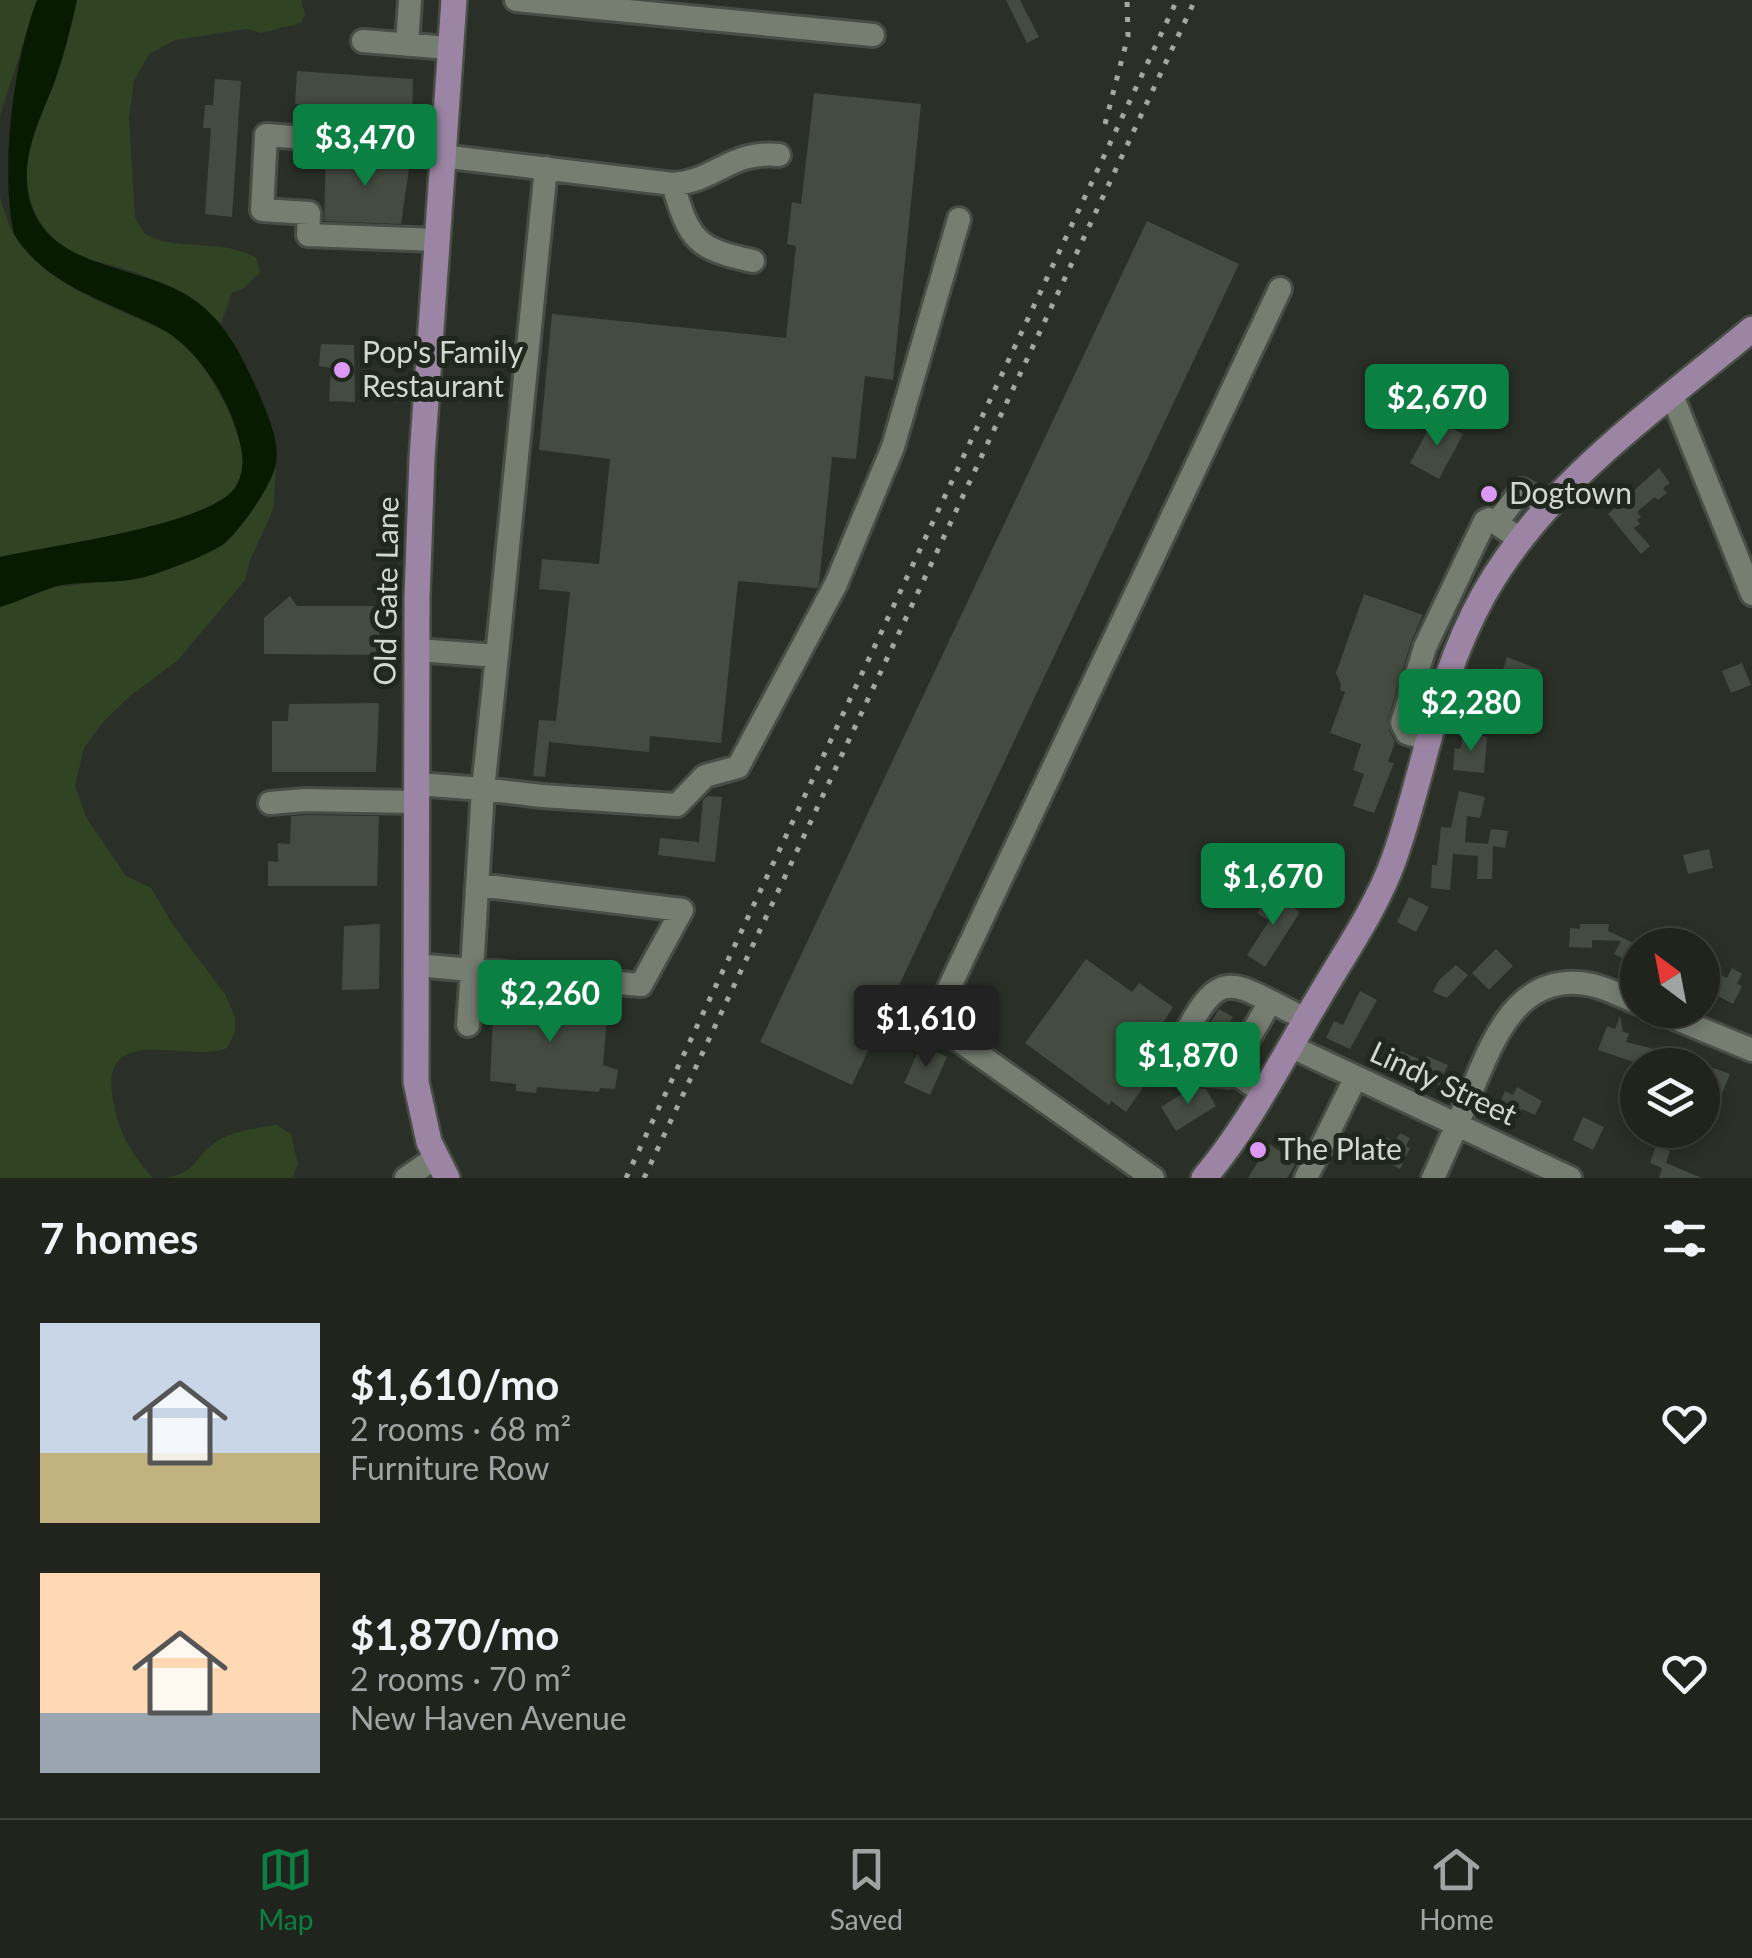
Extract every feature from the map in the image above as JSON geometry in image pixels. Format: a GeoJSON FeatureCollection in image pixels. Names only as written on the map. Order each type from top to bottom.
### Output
{"type":"FeatureCollection","features":[{"type":"Feature","properties":{"kind":"main road","name":"Old Gate Lane"},"geometry":{"type":"LineString","coordinates":[[441,1168],[421,1115],[416,1082],[416,650],[422,458],[454,0]]}},
{"type":"Feature","properties":{"kind":"main road"},"geometry":{"type":"LineString","coordinates":[[1204,1178],[1239,1132],[1374,904],[1392,864],[1453,655],[1484,593],[1520,539],[1549,506],[1592,464],[1752,329]]}},
{"type":"Feature","properties":{"kind":"street"},"geometry":{"type":"LineString","coordinates":[[408,45],[410,0]]}},
{"type":"Feature","properties":{"kind":"street"},"geometry":{"type":"LineString","coordinates":[[516,0],[873,35]]}},
{"type":"Feature","properties":{"kind":"street"},"geometry":{"type":"LineString","coordinates":[[363,41],[449,48]]}},
{"type":"Feature","properties":{"kind":"street"},"geometry":{"type":"LineString","coordinates":[[438,240],[308,235],[309,212],[262,210],[266,134],[442,152],[673,184],[710,174],[748,154],[779,155]]}},
{"type":"Feature","properties":{"kind":"street"},"geometry":{"type":"LineString","coordinates":[[468,1026],[483,788],[546,168]]}},
{"type":"Feature","properties":{"kind":"street"},"geometry":{"type":"LineString","coordinates":[[673,184],[683,220],[695,237],[714,253],[754,261]]}},
{"type":"Feature","properties":{"kind":"street"},"geometry":{"type":"LineString","coordinates":[[270,803],[483,788],[677,805],[705,776],[738,767],[836,584],[893,447],[959,219]]}},
{"type":"Feature","properties":{"kind":"street"},"geometry":{"type":"LineString","coordinates":[[1153,1178],[932,1022],[1280,289]]}},
{"type":"Feature","properties":{"kind":"street"},"geometry":{"type":"LineString","coordinates":[[1672,395],[1752,594]]}},
{"type":"Feature","properties":{"kind":"street"},"geometry":{"type":"LineString","coordinates":[[1496,523],[1522,490],[1549,506]]}},
{"type":"Feature","properties":{"kind":"street"},"geometry":{"type":"LineString","coordinates":[[1426,740],[1407,733],[1402,722],[1426,648],[1485,521],[1490,519],[1520,539]]}},
{"type":"Feature","properties":{"kind":"street"},"geometry":{"type":"LineString","coordinates":[[1426,648],[1453,655]]}},
{"type":"Feature","properties":{"kind":"street"},"geometry":{"type":"LineString","coordinates":[[416,650],[498,656]]}},
{"type":"Feature","properties":{"kind":"street"},"geometry":{"type":"LineString","coordinates":[[416,965],[641,985],[682,910],[479,885]]}},
{"type":"Feature","properties":{"kind":"street"},"geometry":{"type":"LineString","coordinates":[[1434,1178],[1511,1012],[1536,992],[1563,983],[1584,983],[1620,996]]}},
{"type":"Feature","properties":{"kind":"street"},"geometry":{"type":"LineString","coordinates":[[1263,1092],[1239,1076],[1198,1073],[1186,1065],[1180,1055],[1180,1044],[1200,1004],[1215,989],[1234,986],[1306,1019]]}},
{"type":"Feature","properties":{"kind":"street"},"geometry":{"type":"LineString","coordinates":[[1226,1076],[1270,1002]]}},
{"type":"Feature","properties":{"kind":"street"},"geometry":{"type":"LineString","coordinates":[[1699,1028],[1752,1050]]}},
{"type":"Feature","properties":{"kind":"street","name":"Lindy Street"},"geometry":{"type":"LineString","coordinates":[[1290,1046],[1570,1178]]}},
{"type":"Feature","properties":{"kind":"street"},"geometry":{"type":"LineString","coordinates":[[1306,1178],[1356,1077]]}},
{"type":"Feature","properties":{"kind":"street"},"geometry":{"type":"LineString","coordinates":[[406,1178],[441,1168]]}},
{"type":"Feature","properties":{"kind":"shaded area"},"geometry":{"type":"Polygon","coordinates":[[[0,0],[37,0],[0,116],[0,0]]]}},
{"type":"Feature","properties":{"kind":"shaded area"},"geometry":{"type":"Polygon","coordinates":[[[37,0],[77,0],[55,81],[28,157],[27,189],[42,226],[78,254],[169,286],[203,307],[225,330],[242,357],[262,401],[277,451],[272,476],[247,518],[225,543],[210,552],[148,576],[57,586],[0,607],[0,557],[127,532],[196,512],[221,500],[236,486],[243,461],[228,408],[206,370],[186,347],[165,331],[63,281],[28,253],[14,234],[8,180],[11,117],[21,54],[37,0]]]}},
{"type":"Feature","properties":{"kind":"shaded area"},"geometry":{"type":"Polygon","coordinates":[[[77,0],[301,0],[305,14],[301,23],[261,33],[247,29],[175,40],[149,54],[134,81],[129,118],[135,217],[144,233],[169,242],[228,248],[256,258],[260,272],[244,288],[232,293],[221,323],[162,284],[67,249],[42,225],[34,210],[29,193],[28,157],[77,0]]]}},
{"type":"Feature","properties":{"kind":"shaded area"},"geometry":{"type":"Polygon","coordinates":[[[0,197],[13,233],[35,261],[80,292],[166,331],[202,366],[226,406],[242,453],[237,485],[222,499],[197,512],[128,532],[0,557],[0,197]]]}},
{"type":"Feature","properties":{"kind":"shaded area"},"geometry":{"type":"Polygon","coordinates":[[[276,467],[273,510],[245,580],[178,660],[103,722],[84,748],[75,786],[87,819],[126,876],[151,888],[173,925],[225,994],[235,1017],[235,1032],[227,1048],[211,1052],[152,1050],[120,1059],[113,1072],[114,1107],[131,1150],[153,1178],[0,1178],[0,607],[55,587],[146,577],[251,512],[276,467]]]}},
{"type":"Feature","properties":{"kind":"shaded area"},"geometry":{"type":"Polygon","coordinates":[[[277,1125],[291,1134],[298,1164],[292,1178],[167,1178],[190,1168],[207,1149],[227,1136],[277,1125]]]}},
{"type":"Feature","properties":{"kind":"building"},"geometry":{"type":"Polygon","coordinates":[[[1006,0],[1020,0],[1039,37],[1027,43],[1006,0]]]}},
{"type":"Feature","properties":{"kind":"building"},"geometry":{"type":"Polygon","coordinates":[[[297,71],[413,79],[412,131],[382,128],[382,110],[295,104],[297,71]]]}},
{"type":"Feature","properties":{"kind":"building"},"geometry":{"type":"Polygon","coordinates":[[[215,79],[241,81],[232,217],[205,214],[211,128],[203,128],[205,105],[213,105],[215,79]]]}},
{"type":"Feature","properties":{"kind":"building"},"geometry":{"type":"Polygon","coordinates":[[[814,93],[921,104],[893,380],[865,376],[856,459],[832,457],[819,584],[817,588],[738,581],[721,743],[650,736],[649,752],[549,742],[545,777],[533,776],[539,720],[556,721],[570,592],[539,589],[542,559],[599,564],[610,459],[539,450],[552,314],[786,338],[796,246],[787,244],[792,202],[801,204],[814,93]]]}},
{"type":"Feature","properties":{"kind":"building"},"geometry":{"type":"Polygon","coordinates":[[[326,154],[410,161],[401,224],[324,221],[326,154]]]}},
{"type":"Feature","properties":{"kind":"building"},"geometry":{"type":"Polygon","coordinates":[[[1147,221],[1239,264],[852,1085],[760,1042],[1147,221]]]}},
{"type":"Feature","properties":{"kind":"building","name":"Pop's Family Restaurant"},"geometry":{"type":"Polygon","coordinates":[[[321,344],[354,345],[355,402],[329,401],[331,368],[319,366],[321,344]]]}},
{"type":"Feature","properties":{"kind":"building"},"geometry":{"type":"Polygon","coordinates":[[[1434,419],[1463,434],[1439,479],[1410,463],[1434,419]]]}},
{"type":"Feature","properties":{"kind":"building"},"geometry":{"type":"Polygon","coordinates":[[[1659,468],[1670,483],[1663,488],[1667,493],[1658,500],[1655,497],[1637,512],[1640,524],[1634,528],[1650,546],[1641,554],[1608,514],[1659,468]]]}},
{"type":"Feature","properties":{"kind":"building"},"geometry":{"type":"Polygon","coordinates":[[[1364,594],[1423,615],[1388,719],[1395,742],[1388,762],[1394,763],[1374,813],[1353,806],[1364,774],[1353,770],[1361,744],[1330,733],[1345,692],[1340,690],[1336,673],[1364,594]]]}},
{"type":"Feature","properties":{"kind":"building"},"geometry":{"type":"Polygon","coordinates":[[[290,596],[297,606],[380,606],[379,655],[264,654],[264,618],[290,596]]]}},
{"type":"Feature","properties":{"kind":"building"},"geometry":{"type":"Polygon","coordinates":[[[1507,657],[1541,670],[1532,693],[1514,687],[1504,725],[1487,720],[1507,657]]]}},
{"type":"Feature","properties":{"kind":"building"},"geometry":{"type":"Polygon","coordinates":[[[1742,663],[1751,685],[1731,693],[1722,671],[1742,663]]]}},
{"type":"Feature","properties":{"kind":"building"},"geometry":{"type":"Polygon","coordinates":[[[379,703],[376,772],[272,772],[272,721],[288,721],[289,704],[379,703]]]}},
{"type":"Feature","properties":{"kind":"building"},"geometry":{"type":"Polygon","coordinates":[[[1465,731],[1487,737],[1484,773],[1453,770],[1455,748],[1460,749],[1465,731]]]}},
{"type":"Feature","properties":{"kind":"building"},"geometry":{"type":"Polygon","coordinates":[[[1459,791],[1485,797],[1480,818],[1467,816],[1465,842],[1488,844],[1491,829],[1508,831],[1505,848],[1493,846],[1492,879],[1477,879],[1478,856],[1453,854],[1450,890],[1431,888],[1441,827],[1451,828],[1459,791]]]}},
{"type":"Feature","properties":{"kind":"building"},"geometry":{"type":"Polygon","coordinates":[[[707,796],[722,797],[715,862],[658,855],[660,838],[699,842],[703,800],[707,796]]]}},
{"type":"Feature","properties":{"kind":"building"},"geometry":{"type":"Polygon","coordinates":[[[291,816],[379,816],[377,886],[268,886],[268,861],[278,862],[278,843],[290,844],[291,816]]]}},
{"type":"Feature","properties":{"kind":"building"},"geometry":{"type":"Polygon","coordinates":[[[1709,849],[1713,868],[1688,874],[1683,855],[1709,849]]]}},
{"type":"Feature","properties":{"kind":"building"},"geometry":{"type":"Polygon","coordinates":[[[1270,892],[1300,912],[1265,967],[1247,955],[1269,921],[1257,913],[1270,892]]]}},
{"type":"Feature","properties":{"kind":"building"},"geometry":{"type":"Polygon","coordinates":[[[1409,897],[1429,907],[1416,932],[1397,922],[1409,897]]]}},
{"type":"Feature","properties":{"kind":"building"},"geometry":{"type":"Polygon","coordinates":[[[380,924],[379,989],[342,990],[344,926],[380,924]]]}},
{"type":"Feature","properties":{"kind":"building"},"geometry":{"type":"Polygon","coordinates":[[[1580,924],[1609,924],[1608,931],[1620,937],[1620,941],[1592,940],[1592,948],[1569,947],[1570,928],[1580,929],[1580,924]]]}},
{"type":"Feature","properties":{"kind":"building"},"geometry":{"type":"Polygon","coordinates":[[[1496,949],[1513,966],[1489,990],[1472,973],[1496,949]]]}},
{"type":"Feature","properties":{"kind":"building"},"geometry":{"type":"Polygon","coordinates":[[[1086,959],[1132,992],[1139,983],[1173,1007],[1138,1062],[1153,1073],[1126,1112],[1111,1101],[1109,1105],[1025,1043],[1086,959]]]}},
{"type":"Feature","properties":{"kind":"building"},"geometry":{"type":"Polygon","coordinates":[[[1456,965],[1468,975],[1447,998],[1433,992],[1439,980],[1456,965]]]}},
{"type":"Feature","properties":{"kind":"building"},"geometry":{"type":"Polygon","coordinates":[[[1732,968],[1742,974],[1737,984],[1742,986],[1733,1004],[1720,997],[1720,977],[1727,978],[1732,968]]]}},
{"type":"Feature","properties":{"kind":"building"},"geometry":{"type":"Polygon","coordinates":[[[527,990],[549,992],[548,1000],[608,1006],[603,1065],[618,1070],[615,1089],[600,1088],[599,1092],[537,1087],[536,1093],[516,1091],[516,1084],[490,1081],[493,1016],[498,996],[526,999],[527,990]]]}},
{"type":"Feature","properties":{"kind":"building"},"geometry":{"type":"Polygon","coordinates":[[[1360,991],[1377,1000],[1350,1049],[1326,1038],[1334,1021],[1343,1025],[1360,991]]]}},
{"type":"Feature","properties":{"kind":"building"},"geometry":{"type":"Polygon","coordinates":[[[1219,1009],[1233,1017],[1208,1059],[1204,1058],[1198,1055],[1196,1047],[1219,1009]]]}},
{"type":"Feature","properties":{"kind":"building"},"geometry":{"type":"Polygon","coordinates":[[[1620,1016],[1620,1028],[1629,1033],[1626,1042],[1650,1048],[1620,1048],[1620,1057],[1598,1050],[1607,1026],[1615,1029],[1620,1016]]]}},
{"type":"Feature","properties":{"kind":"building"},"geometry":{"type":"Polygon","coordinates":[[[921,1045],[947,1057],[930,1095],[904,1083],[921,1045]]]}},
{"type":"Feature","properties":{"kind":"building"},"geometry":{"type":"Polygon","coordinates":[[[1397,1050],[1448,1065],[1439,1085],[1391,1063],[1397,1050]]]}},
{"type":"Feature","properties":{"kind":"building"},"geometry":{"type":"Polygon","coordinates":[[[1720,1070],[1730,1074],[1720,1092],[1720,1070]]]}},
{"type":"Feature","properties":{"kind":"building"},"geometry":{"type":"Polygon","coordinates":[[[1193,1087],[1206,1089],[1216,1106],[1176,1131],[1161,1107],[1193,1087]]]}},
{"type":"Feature","properties":{"kind":"building"},"geometry":{"type":"Polygon","coordinates":[[[1517,1087],[1542,1101],[1535,1115],[1522,1109],[1519,1117],[1498,1107],[1505,1091],[1513,1095],[1517,1087]]]}},
{"type":"Feature","properties":{"kind":"building"},"geometry":{"type":"Polygon","coordinates":[[[1583,1117],[1604,1127],[1593,1150],[1573,1140],[1583,1117]]]}},
{"type":"Feature","properties":{"kind":"building"},"geometry":{"type":"Polygon","coordinates":[[[1400,1133],[1410,1138],[1406,1146],[1410,1148],[1400,1169],[1386,1162],[1389,1155],[1379,1151],[1386,1137],[1395,1142],[1400,1133]]]}},
{"type":"Feature","properties":{"kind":"building"},"geometry":{"type":"Polygon","coordinates":[[[1269,1144],[1297,1162],[1287,1178],[1248,1178],[1269,1144]]]}},
{"type":"Feature","properties":{"kind":"building"},"geometry":{"type":"Polygon","coordinates":[[[1655,1148],[1662,1148],[1670,1151],[1666,1163],[1702,1178],[1659,1178],[1662,1168],[1650,1163],[1655,1148]]]}},
{"type":"Feature","properties":{"kind":"railway"},"geometry":{"type":"LineString","coordinates":[[1105,124],[1128,36],[1127,0]]}},
{"type":"Feature","properties":{"kind":"railway"},"geometry":{"type":"LineString","coordinates":[[626,1178],[1177,0]]}},
{"type":"Feature","properties":{"kind":"railway"},"geometry":{"type":"LineString","coordinates":[[644,1178],[1195,0]]}},
{"type":"Feature","properties":{"kind":"place","name":"Pop's Family Restaurant"},"geometry":{"type":"Point","coordinates":[342,370]}},
{"type":"Feature","properties":{"kind":"place","name":"Dogtown"},"geometry":{"type":"Point","coordinates":[1489,494]}},
{"type":"Feature","properties":{"kind":"place","name":"The Plate"},"geometry":{"type":"Point","coordinates":[1258,1150]}}]}
